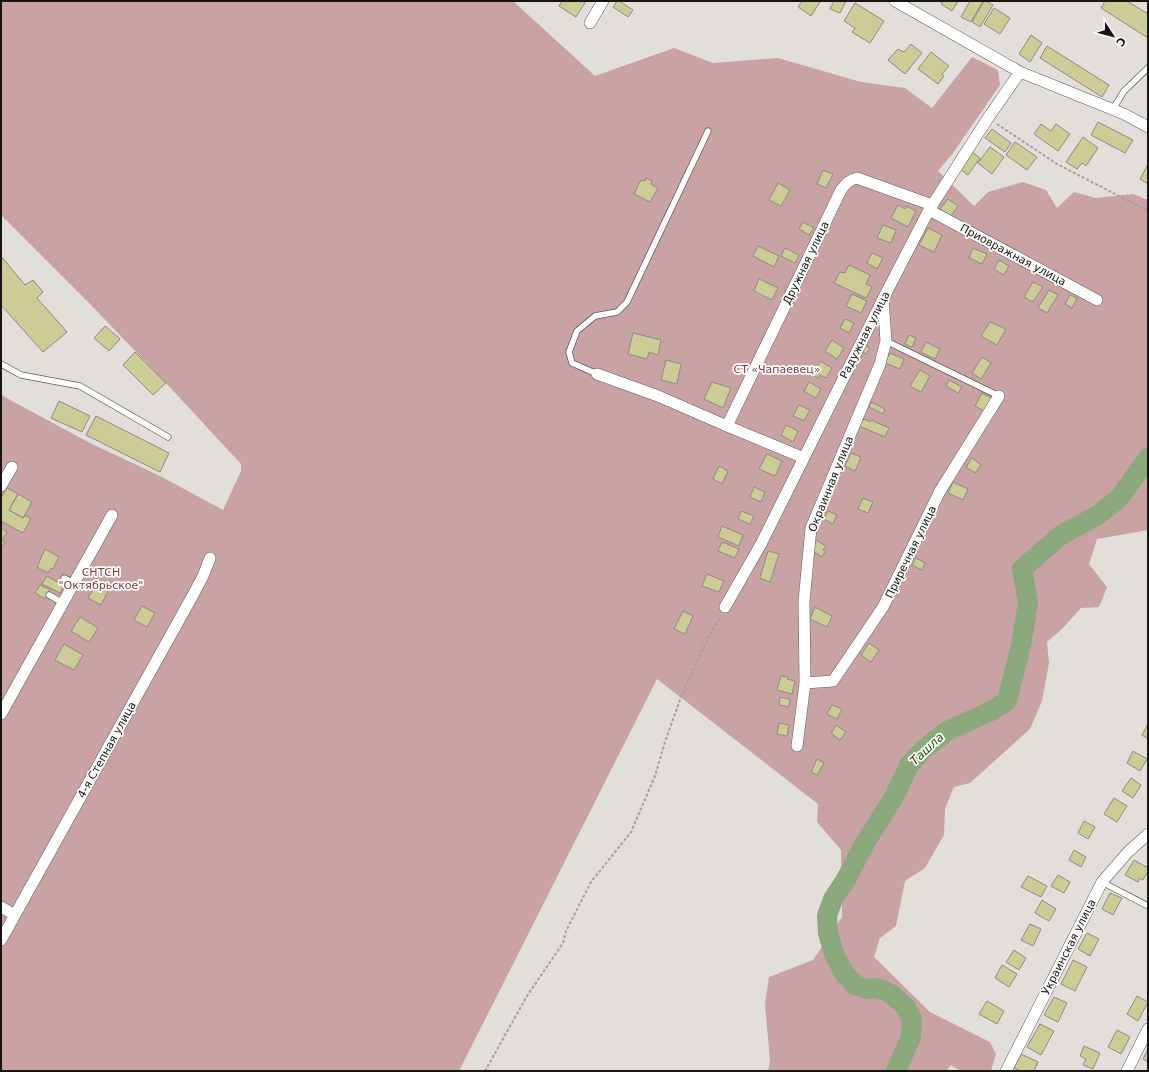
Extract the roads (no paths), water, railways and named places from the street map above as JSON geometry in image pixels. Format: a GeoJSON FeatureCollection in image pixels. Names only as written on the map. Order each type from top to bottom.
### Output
{"type":"FeatureCollection","features":[{"type":"Feature","properties":{"kind":"street"},"geometry":{"type":"LineString","coordinates":[[590,23],[603,1]]}},
{"type":"Feature","properties":{"kind":"street"},"geometry":{"type":"LineString","coordinates":[[895,1],[1020,72],[1113,109],[1148,127]]}},
{"type":"Feature","properties":{"kind":"street","name":"Радужная улица"},"geometry":{"type":"LineString","coordinates":[[725,607],[761,544],[883,299],[931,208],[988,118],[1020,72]]}},
{"type":"Feature","properties":{"kind":"street","name":"Дружная улица"},"geometry":{"type":"LineString","coordinates":[[727,426],[841,190],[846,183],[857,178],[931,208]]}},
{"type":"Feature","properties":{"kind":"street","name":"Приовражная улица"},"geometry":{"type":"LineString","coordinates":[[931,208],[1097,300]]}},
{"type":"Feature","properties":{"kind":"street","name":"Окраинная улица"},"geometry":{"type":"LineString","coordinates":[[798,746],[805,682],[804,602],[810,528],[880,364],[886,341],[883,299]]}},
{"type":"Feature","properties":{"kind":"street"},"geometry":{"type":"LineString","coordinates":[[597,374],[658,396],[804,458]]}},
{"type":"Feature","properties":{"kind":"street","name":"Приречная улица"},"geometry":{"type":"LineString","coordinates":[[805,682],[833,681],[883,607],[940,491],[999,396]]}},
{"type":"Feature","properties":{"kind":"street"},"geometry":{"type":"LineString","coordinates":[[1,486],[12,467]]}},
{"type":"Feature","properties":{"kind":"street"},"geometry":{"type":"LineString","coordinates":[[1,714],[63,603],[69,581],[112,514]]}},
{"type":"Feature","properties":{"kind":"street","name":"4-я Степная улица"},"geometry":{"type":"LineString","coordinates":[[1,940],[193,595],[210,558]]}},
{"type":"Feature","properties":{"kind":"street","name":"Украинская улица"},"geometry":{"type":"LineString","coordinates":[[1006,1071],[1102,882],[1128,852],[1148,834]]}},
{"type":"Feature","properties":{"kind":"street"},"geometry":{"type":"LineString","coordinates":[[1,907],[15,915]]}},
{"type":"Feature","properties":{"kind":"street"},"geometry":{"type":"LineString","coordinates":[[1127,1071],[1148,1029]]}},
{"type":"Feature","properties":{"kind":"lane"},"geometry":{"type":"LineString","coordinates":[[1113,109],[1124,91],[1148,68]]}},
{"type":"Feature","properties":{"kind":"lane"},"geometry":{"type":"LineString","coordinates":[[597,374],[572,363],[569,352],[578,330],[595,316],[617,312],[627,302],[708,131]]}},
{"type":"Feature","properties":{"kind":"lane"},"geometry":{"type":"LineString","coordinates":[[886,341],[999,396]]}},
{"type":"Feature","properties":{"kind":"lane"},"geometry":{"type":"LineString","coordinates":[[1,364],[21,375],[80,386],[168,437]]}},
{"type":"Feature","properties":{"kind":"lane"},"geometry":{"type":"LineString","coordinates":[[49,596],[63,603]]}},
{"type":"Feature","properties":{"kind":"lane"},"geometry":{"type":"LineString","coordinates":[[1102,882],[1148,906]]}},
{"type":"Feature","properties":{"kind":"waterway","name":"Ташла"},"geometry":{"type":"LineString","coordinates":[[896,1071],[911,1037],[912,1020],[905,1006],[891,994],[878,988],[867,989],[855,985],[844,973],[834,954],[828,933],[827,916],[833,899],[845,881],[865,843],[894,797],[909,765],[924,749],[947,731],[991,711],[1007,701],[1021,646],[1028,602],[1022,569],[1061,535],[1098,515],[1119,498],[1148,458]]}},
{"type":"Feature","properties":{"kind":"park label","name":"СТ «Чапаевец»"},"geometry":{"type":"Point","coordinates":[777,369]}},
{"type":"Feature","properties":{"kind":"park label","name":"СНТСН \"Октябрьское\""},"geometry":{"type":"Point","coordinates":[101,578]}}]}
